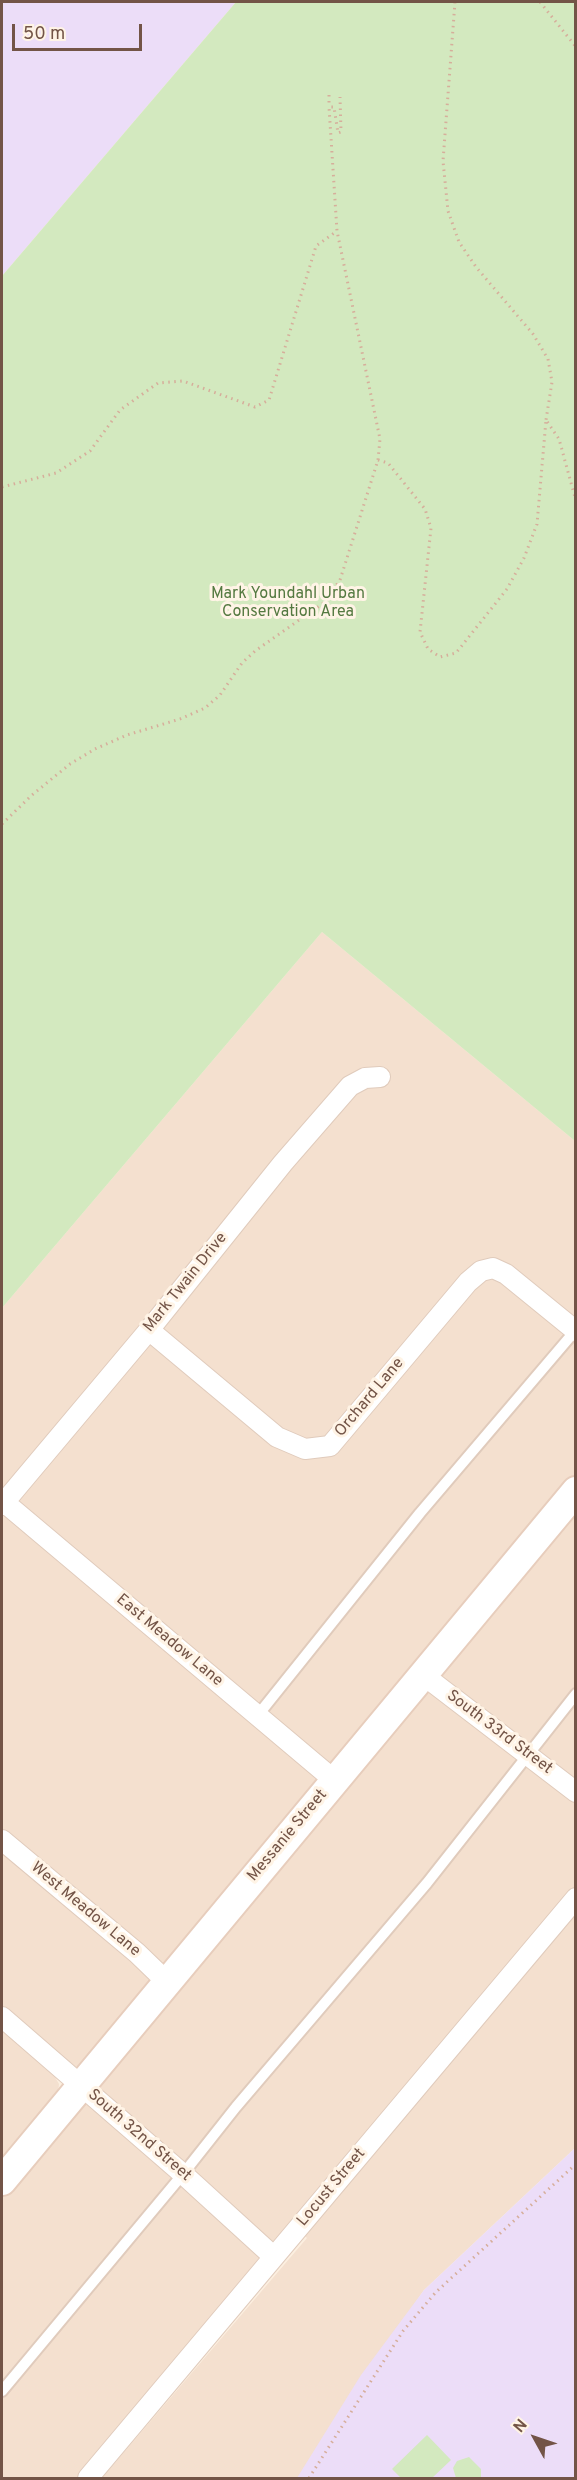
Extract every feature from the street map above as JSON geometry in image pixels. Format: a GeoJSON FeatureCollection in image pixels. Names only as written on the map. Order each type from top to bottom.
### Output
{"type":"FeatureCollection","features":[{"type":"Feature","properties":{"kind":"street","name":"Mark Twain Drive"},"geometry":{"type":"LineString","coordinates":[[3,1503],[149,1330],[283,1163],[350,1086],[365,1078],[380,1077]]}},
{"type":"Feature","properties":{"kind":"street","name":"Orchard Lane"},"geometry":{"type":"LineString","coordinates":[[149,1330],[277,1437],[305,1449],[330,1446],[468,1282],[481,1271],[493,1268],[506,1274],[575,1331]]}},
{"type":"Feature","properties":{"kind":"street","name":"Messanie Street"},"geometry":{"type":"LineString","coordinates":[[2,2181],[576,1491]]}},
{"type":"Feature","properties":{"kind":"street","name":"East Meadow Lane"},"geometry":{"type":"LineString","coordinates":[[3,1503],[334,1780]]}},
{"type":"Feature","properties":{"kind":"street","name":"South 33rd Street"},"geometry":{"type":"LineString","coordinates":[[422,1674],[576,1792]]}},
{"type":"Feature","properties":{"kind":"street","name":"West Meadow Lane"},"geometry":{"type":"LineString","coordinates":[[2,1840],[137,1953],[167,1982]]}},
{"type":"Feature","properties":{"kind":"street","name":"Locust Street"},"geometry":{"type":"LineString","coordinates":[[88,2478],[576,1898]]}},
{"type":"Feature","properties":{"kind":"street","name":"South 32nd Street"},"geometry":{"type":"LineString","coordinates":[[2,2017],[183,2174],[274,2257]]}},
{"type":"Feature","properties":{"kind":"lane"},"geometry":{"type":"LineString","coordinates":[[258,1715],[420,1513],[575,1331]]}},
{"type":"Feature","properties":{"kind":"lane"},"geometry":{"type":"LineString","coordinates":[[2,2391],[236,2107],[427,1883],[576,1694]]}},
{"type":"Feature","properties":{"kind":"path"},"geometry":{"type":"LineString","coordinates":[[378,460],[388,463],[426,509],[431,528],[420,632],[428,649],[440,657],[456,653],[507,590],[524,558],[537,524],[546,420],[552,382],[548,359],[533,334],[476,267],[459,242],[448,211],[443,161],[455,2]]}},
{"type":"Feature","properties":{"kind":"path"},"geometry":{"type":"LineString","coordinates":[[540,2],[576,47]]}},
{"type":"Feature","properties":{"kind":"path"},"geometry":{"type":"LineString","coordinates":[[2,824],[32,795],[70,764],[95,749],[127,735],[180,719],[205,708],[220,695],[242,663],[255,651],[325,602],[340,580],[378,460],[380,438],[337,231],[329,95]]}},
{"type":"Feature","properties":{"kind":"path"},"geometry":{"type":"LineString","coordinates":[[330,107],[334,107],[338,132],[341,132],[340,97]]}},
{"type":"Feature","properties":{"kind":"path"},"geometry":{"type":"LineString","coordinates":[[2,487],[56,473],[90,451],[120,410],[158,383],[183,381],[255,407],[269,400],[316,246],[337,231]]}},
{"type":"Feature","properties":{"kind":"path"},"geometry":{"type":"LineString","coordinates":[[546,420],[559,439],[576,501]]}},
{"type":"Feature","properties":{"kind":"path"},"geometry":{"type":"LineString","coordinates":[[309,2478],[379,2366],[436,2292],[576,2164]]}},
{"type":"Feature","properties":{"kind":"shaded area"},"geometry":{"type":"Polygon","coordinates":[[[2,2],[236,2],[2,276],[2,2]]]}},
{"type":"Feature","properties":{"kind":"shaded area"},"geometry":{"type":"Polygon","coordinates":[[[322,932],[575,1141],[575,1474],[84,2062],[76,2067],[2,2007],[2,1308],[322,932]]]}},
{"type":"Feature","properties":{"kind":"shaded area"},"geometry":{"type":"Polygon","coordinates":[[[575,1510],[575,2148],[424,2290],[298,2478],[102,2478],[307,2238],[293,2225],[88,2468],[101,2478],[2,2478],[2,2196],[575,1510]]]}},
{"type":"Feature","properties":{"kind":"shaded area"},"geometry":{"type":"Polygon","coordinates":[[[2,2030],[52,2072],[59,2084],[58,2094],[2,2161],[2,2030]]]}},
{"type":"Feature","properties":{"kind":"shaded area"},"geometry":{"type":"Polygon","coordinates":[[[575,2148],[575,2478],[297,2478],[361,2375],[424,2290],[575,2148]]]}},
{"type":"Feature","properties":{"kind":"green space","name":"Mark Youndahl Urban Conservation Area"},"geometry":{"type":"Polygon","coordinates":[[[236,2],[575,2],[575,1141],[322,932],[2,1308],[2,276],[236,2]]]}},
{"type":"Feature","properties":{"kind":"green space"},"geometry":{"type":"Polygon","coordinates":[[[427,2435],[451,2460],[432,2478],[401,2478],[392,2469],[427,2435]]]}},
{"type":"Feature","properties":{"kind":"green space"},"geometry":{"type":"Polygon","coordinates":[[[469,2457],[481,2469],[481,2478],[456,2478],[453,2468],[457,2461],[469,2457]]]}}]}
